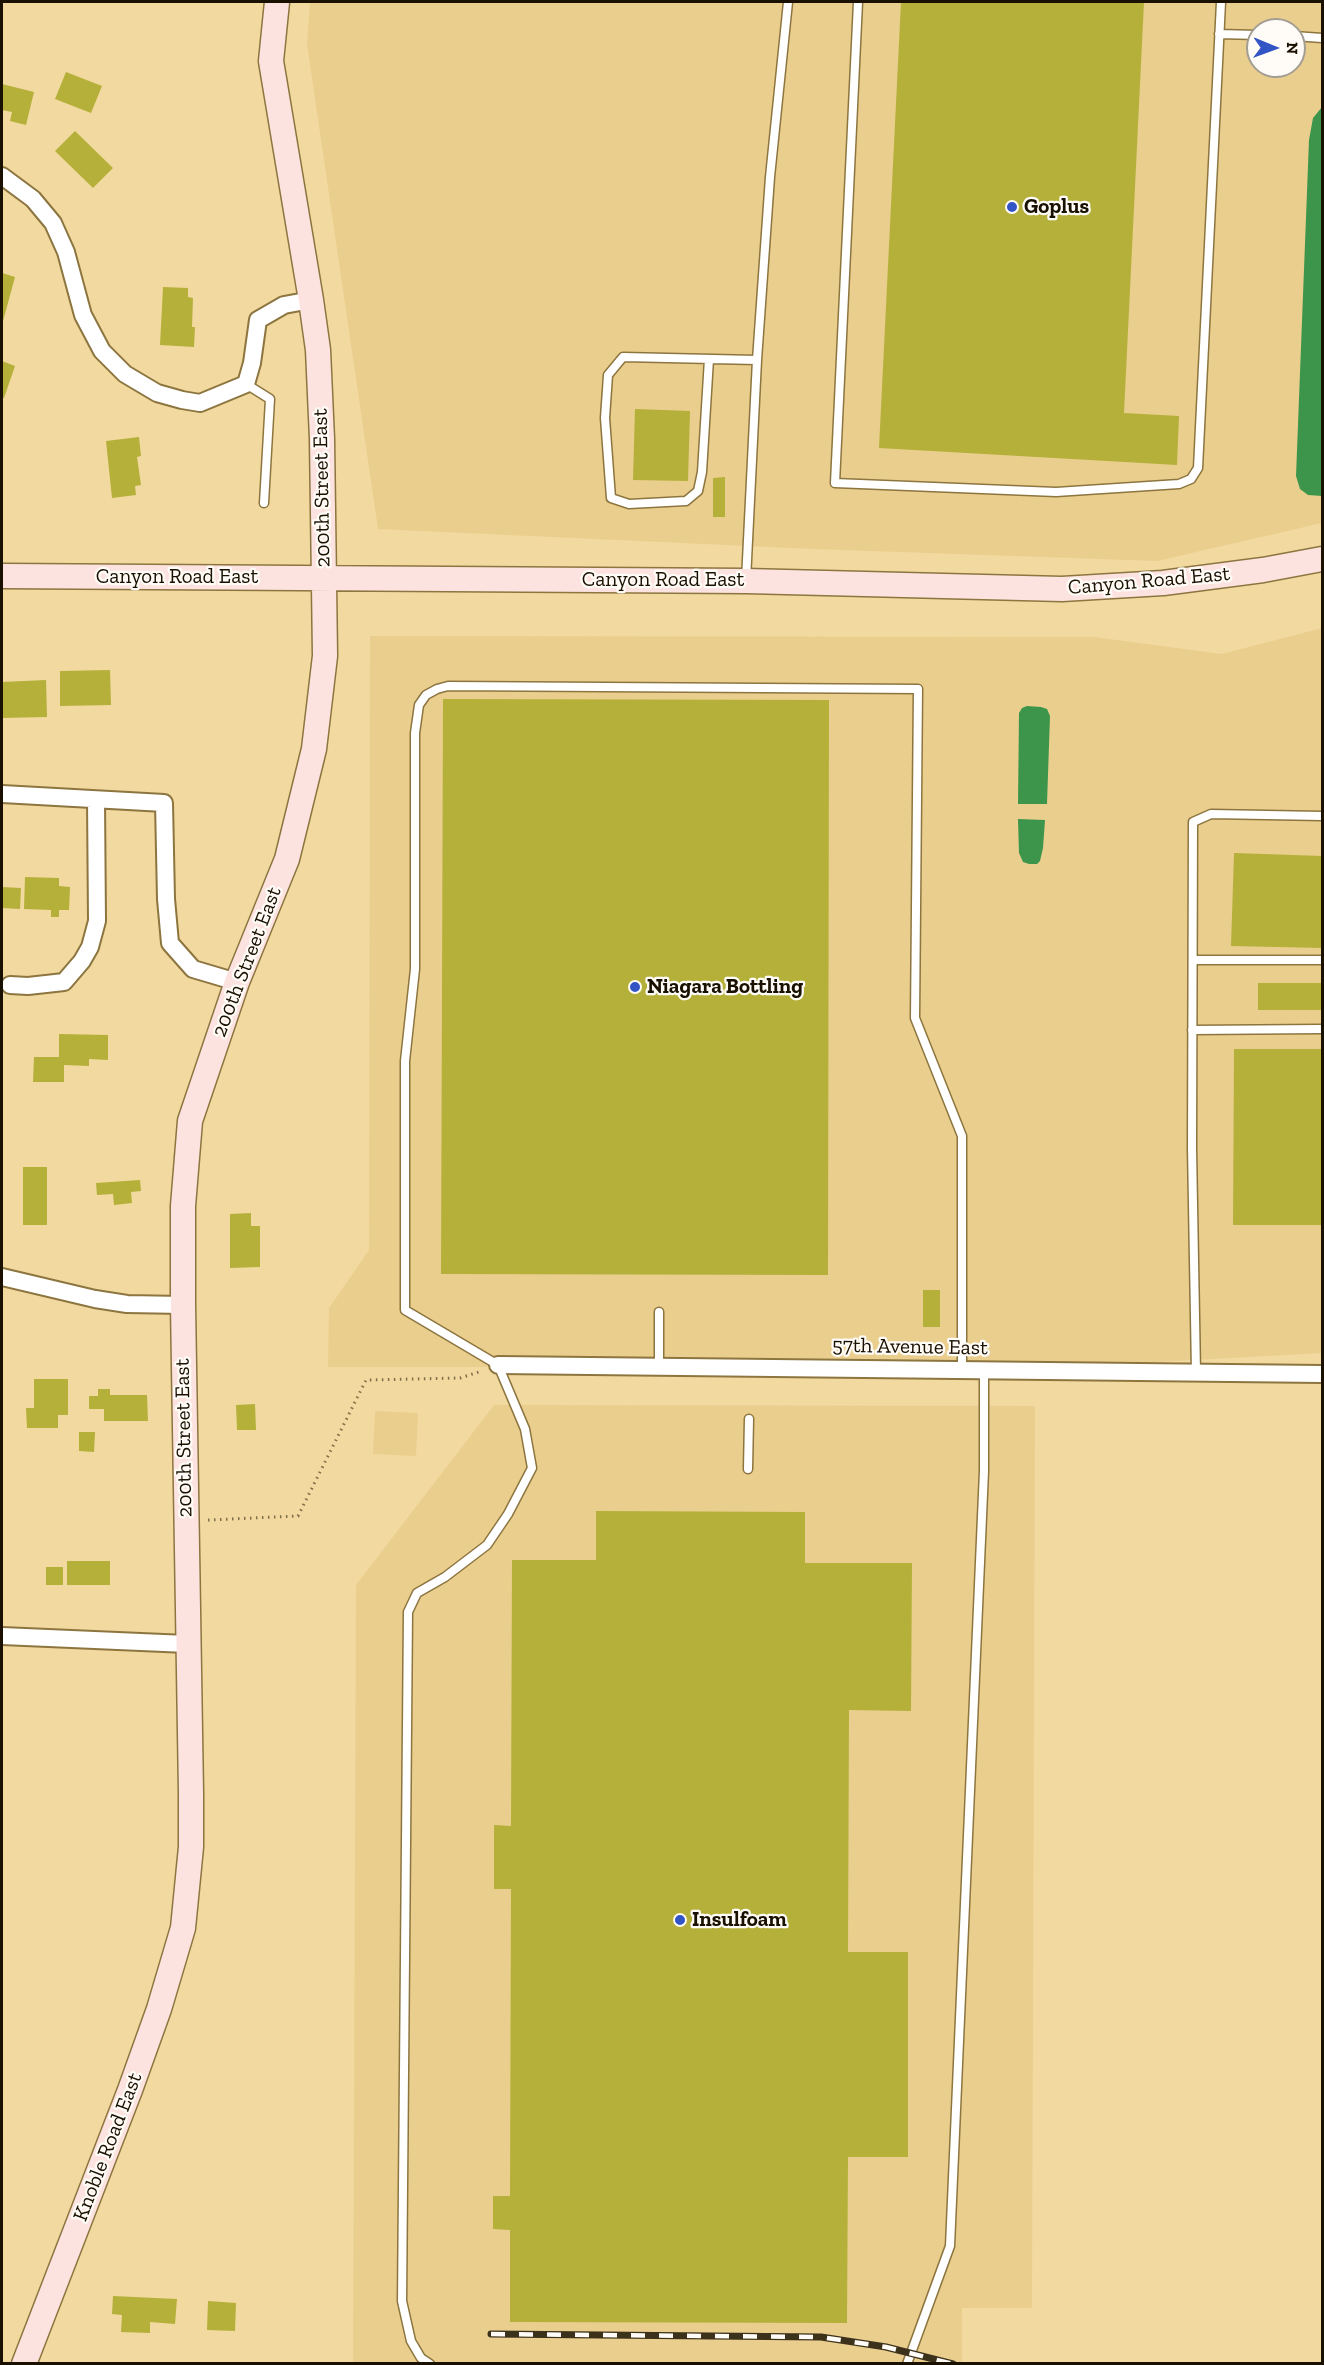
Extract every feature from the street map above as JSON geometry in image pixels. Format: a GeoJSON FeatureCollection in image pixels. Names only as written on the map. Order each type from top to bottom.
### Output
{"type":"FeatureCollection","features":[{"type":"Feature","properties":{"kind":"street","name":"200th Street East"},"geometry":{"type":"LineString","coordinates":[[183,1928],[191,1847],[183,1305],[183,1206],[190,1121],[237,982],[287,859],[314,749],[325,656],[318,350],[271,61],[277,2]]}},
{"type":"Feature","properties":{"kind":"street"},"geometry":{"type":"LineString","coordinates":[[2,176],[33,199],[53,223],[66,252],[83,315],[91,333],[107,357],[125,374],[157,393],[200,402],[246,384],[252,363],[258,320],[284,305],[311,300]]}},
{"type":"Feature","properties":{"kind":"street","name":"Canyon Road East"},"geometry":{"type":"LineString","coordinates":[[2,576],[746,581],[1062,589],[1163,583],[1263,570],[1323,559]]}},
{"type":"Feature","properties":{"kind":"street"},"geometry":{"type":"LineString","coordinates":[[2,794],[164,803],[166,898],[170,943],[193,969],[237,982]]}},
{"type":"Feature","properties":{"kind":"street"},"geometry":{"type":"LineString","coordinates":[[10,985],[28,986],[64,982],[82,961],[90,947],[97,921],[96,800]]}},
{"type":"Feature","properties":{"kind":"street"},"geometry":{"type":"LineString","coordinates":[[2,1277],[95,1299],[127,1304],[183,1305]]}},
{"type":"Feature","properties":{"kind":"street","name":"57th Avenue East"},"geometry":{"type":"LineString","coordinates":[[498,1365],[1323,1374]]}},
{"type":"Feature","properties":{"kind":"street"},"geometry":{"type":"LineString","coordinates":[[2,1636],[187,1644]]}},
{"type":"Feature","properties":{"kind":"street","name":"Knoble Road East"},"geometry":{"type":"LineString","coordinates":[[24,2364],[134,2080],[170,1978],[183,1928]]}},
{"type":"Feature","properties":{"kind":"lane"},"geometry":{"type":"LineString","coordinates":[[746,581],[757,360],[770,177],[788,2]]}},
{"type":"Feature","properties":{"kind":"lane"},"geometry":{"type":"LineString","coordinates":[[858,2],[835,483],[1056,492],[1179,484],[1191,479],[1198,468],[1221,2]]}},
{"type":"Feature","properties":{"kind":"lane"},"geometry":{"type":"LineString","coordinates":[[1219,34],[1246,35]]}},
{"type":"Feature","properties":{"kind":"lane"},"geometry":{"type":"LineString","coordinates":[[1306,37],[1323,38]]}},
{"type":"Feature","properties":{"kind":"lane"},"geometry":{"type":"LineString","coordinates":[[709,359],[702,472],[698,491],[686,501],[629,504],[610,498],[605,418],[608,375],[623,357],[757,360]]}},
{"type":"Feature","properties":{"kind":"lane"},"geometry":{"type":"LineString","coordinates":[[246,384],[270,399],[264,503]]}},
{"type":"Feature","properties":{"kind":"lane"},"geometry":{"type":"LineString","coordinates":[[430,2364],[421,2358],[411,2342],[402,2301],[408,1612],[417,1593],[445,1577],[487,1545],[508,1514],[531,1468],[525,1429],[498,1365],[405,1310],[405,1061],[415,969],[415,733],[419,705],[426,695],[448,686],[918,689],[915,1017],[962,1136],[962,1370]]}},
{"type":"Feature","properties":{"kind":"lane"},"geometry":{"type":"LineString","coordinates":[[1197,1373],[1192,1148],[1193,822],[1210,814],[1323,816]]}},
{"type":"Feature","properties":{"kind":"lane"},"geometry":{"type":"LineString","coordinates":[[1193,960],[1323,960]]}},
{"type":"Feature","properties":{"kind":"lane"},"geometry":{"type":"LineString","coordinates":[[1192,1030],[1323,1029]]}},
{"type":"Feature","properties":{"kind":"lane"},"geometry":{"type":"LineString","coordinates":[[659,1312],[659,1367]]}},
{"type":"Feature","properties":{"kind":"lane"},"geometry":{"type":"LineString","coordinates":[[907,2364],[950,2246],[984,1471],[984,1370]]}},
{"type":"Feature","properties":{"kind":"lane"},"geometry":{"type":"LineString","coordinates":[[748,1469],[749,1419]]}},
{"type":"Feature","properties":{"kind":"path"},"geometry":{"type":"LineString","coordinates":[[186,1521],[298,1516],[366,1380],[460,1378],[498,1365]]}},
{"type":"Feature","properties":{"kind":"shaded area"},"geometry":{"type":"Polygon","coordinates":[[[310,2],[1322,2],[1322,523],[1157,561],[813,549],[378,529],[307,44],[310,2]]]}},
{"type":"Feature","properties":{"kind":"shaded area"},"geometry":{"type":"Polygon","coordinates":[[[1322,107],[1322,496],[1308,495],[1300,489],[1296,476],[1309,140],[1313,118],[1322,107]]]}},
{"type":"Feature","properties":{"kind":"shaded area"},"geometry":{"type":"Polygon","coordinates":[[[1322,628],[1322,1353],[1062,1367],[328,1367],[329,1308],[369,1250],[370,636],[1094,637],[1222,654],[1322,628]]]}},
{"type":"Feature","properties":{"kind":"shaded area"},"geometry":{"type":"Polygon","coordinates":[[[1027,706],[1047,709],[1050,716],[1047,804],[1018,804],[1019,713],[1027,706]]]}},
{"type":"Feature","properties":{"kind":"shaded area"},"geometry":{"type":"Polygon","coordinates":[[[1018,819],[1045,820],[1043,848],[1037,864],[1023,862],[1019,853],[1018,819]]]}},
{"type":"Feature","properties":{"kind":"shaded area"},"geometry":{"type":"Polygon","coordinates":[[[494,1405],[1035,1406],[1032,2308],[962,2308],[962,2363],[353,2364],[356,1585],[494,1405]]]}},
{"type":"Feature","properties":{"kind":"shaded area"},"geometry":{"type":"Polygon","coordinates":[[[375,1411],[418,1413],[416,1456],[373,1454],[375,1411]]]}},
{"type":"Feature","properties":{"kind":"building","name":"Goplus"},"geometry":{"type":"Polygon","coordinates":[[[901,2],[1144,2],[1124,413],[1179,416],[1177,465],[879,448],[901,2]]]}},
{"type":"Feature","properties":{"kind":"building"},"geometry":{"type":"Polygon","coordinates":[[[66,72],[102,86],[91,113],[55,99],[66,72]]]}},
{"type":"Feature","properties":{"kind":"building"},"geometry":{"type":"Polygon","coordinates":[[[2,84],[34,92],[26,125],[10,121],[12,112],[2,110],[2,84]]]}},
{"type":"Feature","properties":{"kind":"building"},"geometry":{"type":"Polygon","coordinates":[[[75,131],[113,168],[93,188],[55,151],[75,131]]]}},
{"type":"Feature","properties":{"kind":"building"},"geometry":{"type":"Polygon","coordinates":[[[2,273],[15,277],[2,325],[2,273]]]}},
{"type":"Feature","properties":{"kind":"building"},"geometry":{"type":"Polygon","coordinates":[[[163,287],[188,288],[188,297],[193,298],[194,347],[160,345],[163,287]]]}},
{"type":"Feature","properties":{"kind":"building"},"geometry":{"type":"Polygon","coordinates":[[[2,361],[15,366],[4,398],[2,398],[2,361]]]}},
{"type":"Feature","properties":{"kind":"building"},"geometry":{"type":"Polygon","coordinates":[[[635,409],[690,411],[688,481],[633,480],[635,409]]]}},
{"type":"Feature","properties":{"kind":"building"},"geometry":{"type":"Polygon","coordinates":[[[139,437],[141,456],[137,457],[141,485],[135,486],[136,495],[112,498],[106,441],[139,437]]]}},
{"type":"Feature","properties":{"kind":"building"},"geometry":{"type":"Polygon","coordinates":[[[725,477],[725,517],[713,517],[713,478],[725,477]]]}},
{"type":"Feature","properties":{"kind":"building"},"geometry":{"type":"Polygon","coordinates":[[[110,670],[111,705],[60,706],[60,671],[110,670]]]}},
{"type":"Feature","properties":{"kind":"building"},"geometry":{"type":"Polygon","coordinates":[[[46,680],[47,717],[2,718],[2,682],[46,680]]]}},
{"type":"Feature","properties":{"kind":"building","name":"Niagara Bottling"},"geometry":{"type":"Polygon","coordinates":[[[443,699],[829,700],[828,1275],[441,1274],[443,699]]]}},
{"type":"Feature","properties":{"kind":"building"},"geometry":{"type":"Polygon","coordinates":[[[1234,853],[1322,856],[1322,948],[1231,946],[1234,853]]]}},
{"type":"Feature","properties":{"kind":"building"},"geometry":{"type":"Polygon","coordinates":[[[25,877],[59,878],[59,886],[70,887],[69,910],[59,910],[59,917],[51,917],[51,910],[24,909],[25,877]]]}},
{"type":"Feature","properties":{"kind":"building"},"geometry":{"type":"Polygon","coordinates":[[[2,887],[21,888],[20,909],[2,908],[2,887]]]}},
{"type":"Feature","properties":{"kind":"building"},"geometry":{"type":"Polygon","coordinates":[[[1258,983],[1322,983],[1322,1010],[1258,1010],[1258,983]]]}},
{"type":"Feature","properties":{"kind":"building"},"geometry":{"type":"Polygon","coordinates":[[[59,1034],[108,1035],[108,1060],[89,1059],[89,1066],[64,1065],[64,1082],[33,1082],[34,1057],[59,1057],[59,1034]]]}},
{"type":"Feature","properties":{"kind":"building"},"geometry":{"type":"Polygon","coordinates":[[[1234,1049],[1322,1049],[1322,1225],[1233,1225],[1234,1049]]]}},
{"type":"Feature","properties":{"kind":"building"},"geometry":{"type":"Polygon","coordinates":[[[23,1167],[47,1167],[47,1225],[23,1225],[23,1167]]]}},
{"type":"Feature","properties":{"kind":"building"},"geometry":{"type":"Polygon","coordinates":[[[140,1180],[141,1191],[131,1192],[132,1203],[114,1205],[113,1194],[97,1195],[96,1183],[140,1180]]]}},
{"type":"Feature","properties":{"kind":"building"},"geometry":{"type":"Polygon","coordinates":[[[251,1213],[251,1226],[260,1226],[260,1267],[230,1268],[230,1214],[251,1213]]]}},
{"type":"Feature","properties":{"kind":"building"},"geometry":{"type":"Polygon","coordinates":[[[923,1290],[940,1290],[940,1327],[923,1327],[923,1290]]]}},
{"type":"Feature","properties":{"kind":"building"},"geometry":{"type":"Polygon","coordinates":[[[34,1379],[68,1379],[68,1415],[58,1415],[58,1428],[27,1428],[26,1408],[34,1408],[34,1379]]]}},
{"type":"Feature","properties":{"kind":"building"},"geometry":{"type":"Polygon","coordinates":[[[98,1389],[110,1389],[110,1395],[147,1395],[148,1421],[104,1421],[104,1409],[89,1409],[89,1396],[98,1396],[98,1389]]]}},
{"type":"Feature","properties":{"kind":"building"},"geometry":{"type":"Polygon","coordinates":[[[255,1404],[256,1430],[237,1430],[236,1405],[255,1404]]]}},
{"type":"Feature","properties":{"kind":"building"},"geometry":{"type":"Polygon","coordinates":[[[79,1432],[95,1432],[94,1452],[79,1451],[79,1432]]]}},
{"type":"Feature","properties":{"kind":"building","name":"Insulfoam"},"geometry":{"type":"Polygon","coordinates":[[[596,1511],[805,1512],[805,1563],[912,1563],[911,1711],[849,1710],[848,1952],[908,1952],[908,2157],[848,2157],[847,2323],[510,2322],[510,2230],[493,2229],[493,2196],[510,2196],[511,1889],[494,1889],[494,1825],[511,1826],[512,1560],[596,1560],[596,1511]]]}},
{"type":"Feature","properties":{"kind":"building"},"geometry":{"type":"Polygon","coordinates":[[[67,1561],[110,1561],[110,1585],[67,1585],[67,1561]]]}},
{"type":"Feature","properties":{"kind":"building"},"geometry":{"type":"Polygon","coordinates":[[[46,1567],[63,1567],[63,1585],[46,1585],[46,1567]]]}},
{"type":"Feature","properties":{"kind":"building"},"geometry":{"type":"Polygon","coordinates":[[[113,2296],[177,2299],[175,2324],[150,2322],[150,2333],[121,2332],[122,2315],[112,2314],[113,2296]]]}},
{"type":"Feature","properties":{"kind":"building"},"geometry":{"type":"Polygon","coordinates":[[[208,2301],[236,2303],[235,2331],[207,2330],[208,2301]]]}},
{"type":"Feature","properties":{"kind":"railway"},"geometry":{"type":"LineString","coordinates":[[491,2334],[821,2337],[886,2347],[953,2364]]}},
{"type":"Feature","properties":{"kind":"place","name":"Goplus"},"geometry":{"type":"Point","coordinates":[1012,207]}},
{"type":"Feature","properties":{"kind":"place","name":"Niagara Bottling"},"geometry":{"type":"Point","coordinates":[635,987]}},
{"type":"Feature","properties":{"kind":"place","name":"Insulfoam"},"geometry":{"type":"Point","coordinates":[680,1920]}}]}
